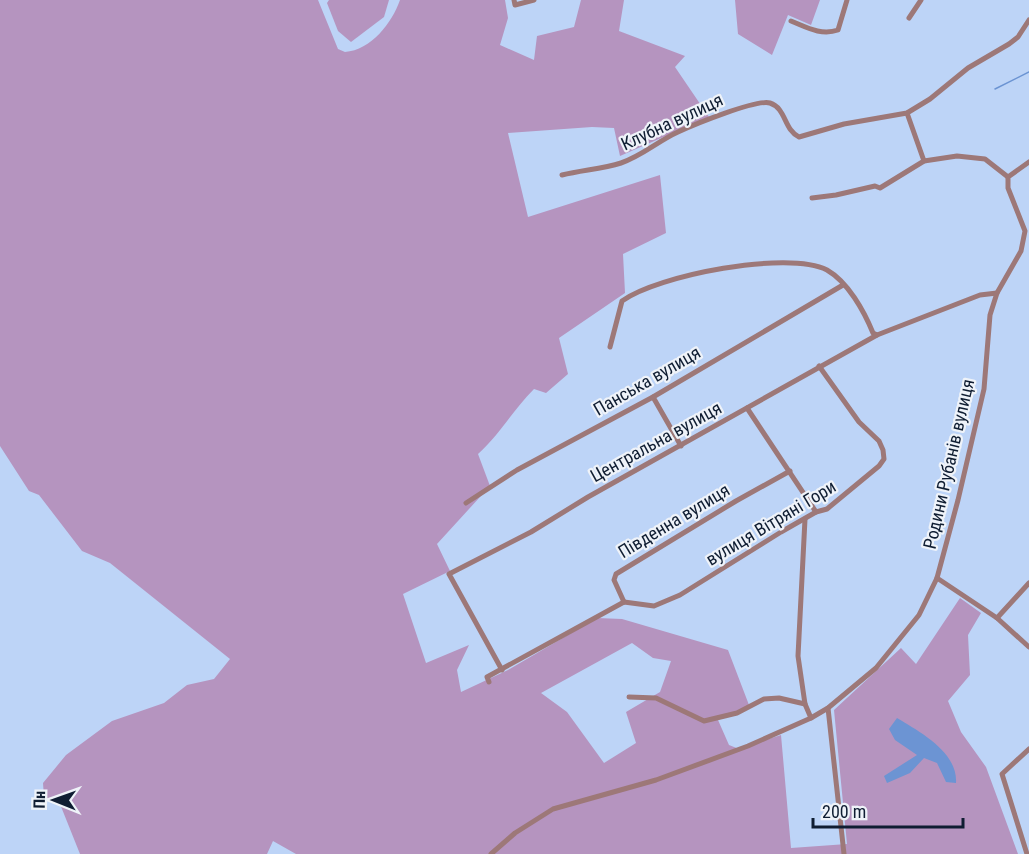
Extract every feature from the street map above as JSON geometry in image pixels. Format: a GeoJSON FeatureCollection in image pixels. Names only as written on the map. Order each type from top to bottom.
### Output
{"type":"FeatureCollection","features":[{"type":"Feature","properties":{"kind":"street"},"geometry":{"type":"LineString","coordinates":[[515,2],[534,0]]}},
{"type":"Feature","properties":{"kind":"street"},"geometry":{"type":"LineString","coordinates":[[791,21],[820,32],[832,32],[837,30],[847,0]]}},
{"type":"Feature","properties":{"kind":"street"},"geometry":{"type":"LineString","coordinates":[[909,18],[921,0]]}},
{"type":"Feature","properties":{"kind":"street","name":"Клубна вулиця"},"geometry":{"type":"LineString","coordinates":[[562,175],[621,163],[645,152],[678,132],[759,103],[769,103],[776,107],[789,130],[799,137],[855,121],[907,113],[930,99],[968,68],[1009,44],[1018,37],[1029,20]]}},
{"type":"Feature","properties":{"kind":"street"},"geometry":{"type":"LineString","coordinates":[[907,113],[924,161]]}},
{"type":"Feature","properties":{"kind":"street"},"geometry":{"type":"LineString","coordinates":[[812,198],[875,186],[880,188],[924,161],[957,156],[985,159],[1008,177],[1029,162]]}},
{"type":"Feature","properties":{"kind":"street","name":"Родини Рубанів вулиця"},"geometry":{"type":"LineString","coordinates":[[491,854],[515,833],[553,809],[656,780],[748,746],[811,718],[828,708],[876,668],[919,615],[937,578],[958,500],[984,389],[990,315],[997,293],[1021,251],[1025,231],[1008,188],[1008,177]]}},
{"type":"Feature","properties":{"kind":"street"},"geometry":{"type":"LineString","coordinates":[[1021,251],[1029,252]]}},
{"type":"Feature","properties":{"kind":"street"},"geometry":{"type":"LineString","coordinates":[[610,347],[622,301],[693,272],[801,262],[829,272],[843,285],[873,333],[877,335]]}},
{"type":"Feature","properties":{"kind":"street","name":"Панська вулиця"},"geometry":{"type":"LineString","coordinates":[[466,503],[516,471],[653,397],[843,285]]}},
{"type":"Feature","properties":{"kind":"street","name":"Центральна вулиця"},"geometry":{"type":"LineString","coordinates":[[502,670],[449,574],[531,532],[877,335],[980,295],[997,293]]}},
{"type":"Feature","properties":{"kind":"street","name":"вулиця Вітряні Гори"},"geometry":{"type":"LineString","coordinates":[[624,602],[644,606],[664,602],[697,586],[816,512],[827,509],[844,497],[884,459],[879,441],[859,422],[819,366]]}},
{"type":"Feature","properties":{"kind":"street"},"geometry":{"type":"LineString","coordinates":[[653,397],[681,446]]}},
{"type":"Feature","properties":{"kind":"street"},"geometry":{"type":"LineString","coordinates":[[747,408],[816,512]]}},
{"type":"Feature","properties":{"kind":"street","name":"Південна вулиця"},"geometry":{"type":"LineString","coordinates":[[624,602],[614,580],[616,574],[790,471]]}},
{"type":"Feature","properties":{"kind":"street"},"geometry":{"type":"LineString","coordinates":[[805,519],[804,582],[798,634],[805,704],[811,718]]}},
{"type":"Feature","properties":{"kind":"street"},"geometry":{"type":"LineString","coordinates":[[937,578],[997,618],[1029,647]]}},
{"type":"Feature","properties":{"kind":"street"},"geometry":{"type":"LineString","coordinates":[[997,618],[1029,583]]}},
{"type":"Feature","properties":{"kind":"street"},"geometry":{"type":"LineString","coordinates":[[489,682],[487,677],[624,602]]}},
{"type":"Feature","properties":{"kind":"street"},"geometry":{"type":"LineString","coordinates":[[629,697],[656,698],[704,721],[737,712],[764,699],[779,698],[805,704]]}},
{"type":"Feature","properties":{"kind":"street"},"geometry":{"type":"LineString","coordinates":[[828,708],[843,854]]}},
{"type":"Feature","properties":{"kind":"street"},"geometry":{"type":"LineString","coordinates":[[1027,854],[1002,774],[1029,749]]}},
{"type":"Feature","properties":{"kind":"shaded area"},"geometry":{"type":"Polygon","coordinates":[[[0,0],[318,0],[338,49],[345,52],[372,41],[392,18],[400,0],[505,0],[508,18],[500,45],[534,60],[537,36],[574,27],[581,0],[624,0],[619,31],[685,56],[675,67],[709,117],[620,156],[614,128],[592,127],[508,133],[528,217],[660,175],[666,233],[623,254],[625,293],[559,338],[568,374],[546,393],[534,389],[478,454],[490,486],[437,544],[450,571],[403,594],[426,663],[469,645],[457,670],[461,692],[508,670],[597,618],[622,619],[728,650],[749,705],[718,720],[729,745],[739,749],[781,735],[791,848],[847,844],[834,710],[901,648],[916,664],[960,598],[981,613],[968,635],[970,675],[948,701],[961,732],[986,767],[1018,854],[296,854],[273,841],[267,854],[80,854],[60,804],[44,797],[43,783],[66,755],[112,721],[164,703],[187,685],[214,679],[230,659],[110,563],[82,551],[39,495],[29,491],[0,446],[0,0]],[[632,643],[541,693],[567,712],[604,763],[636,743],[626,712],[660,692],[671,661],[653,658],[632,643]]]}},
{"type":"Feature","properties":{"kind":"shaded area"},"geometry":{"type":"Polygon","coordinates":[[[329,0],[389,0],[384,17],[351,42],[338,31],[327,3],[329,0]]]}},
{"type":"Feature","properties":{"kind":"shaded area"},"geometry":{"type":"Polygon","coordinates":[[[735,0],[820,0],[811,25],[788,15],[772,55],[738,34],[735,0]]]}},
{"type":"Feature","properties":{"kind":"water"},"geometry":{"type":"Polygon","coordinates":[[[897,718],[936,744],[951,762],[956,783],[946,782],[937,763],[924,758],[910,773],[887,783],[884,776],[917,755],[895,740],[889,729],[897,718]]]}},
{"type":"Feature","properties":{"kind":"waterway"},"geometry":{"type":"LineString","coordinates":[[995,89],[1029,72]]}}]}
